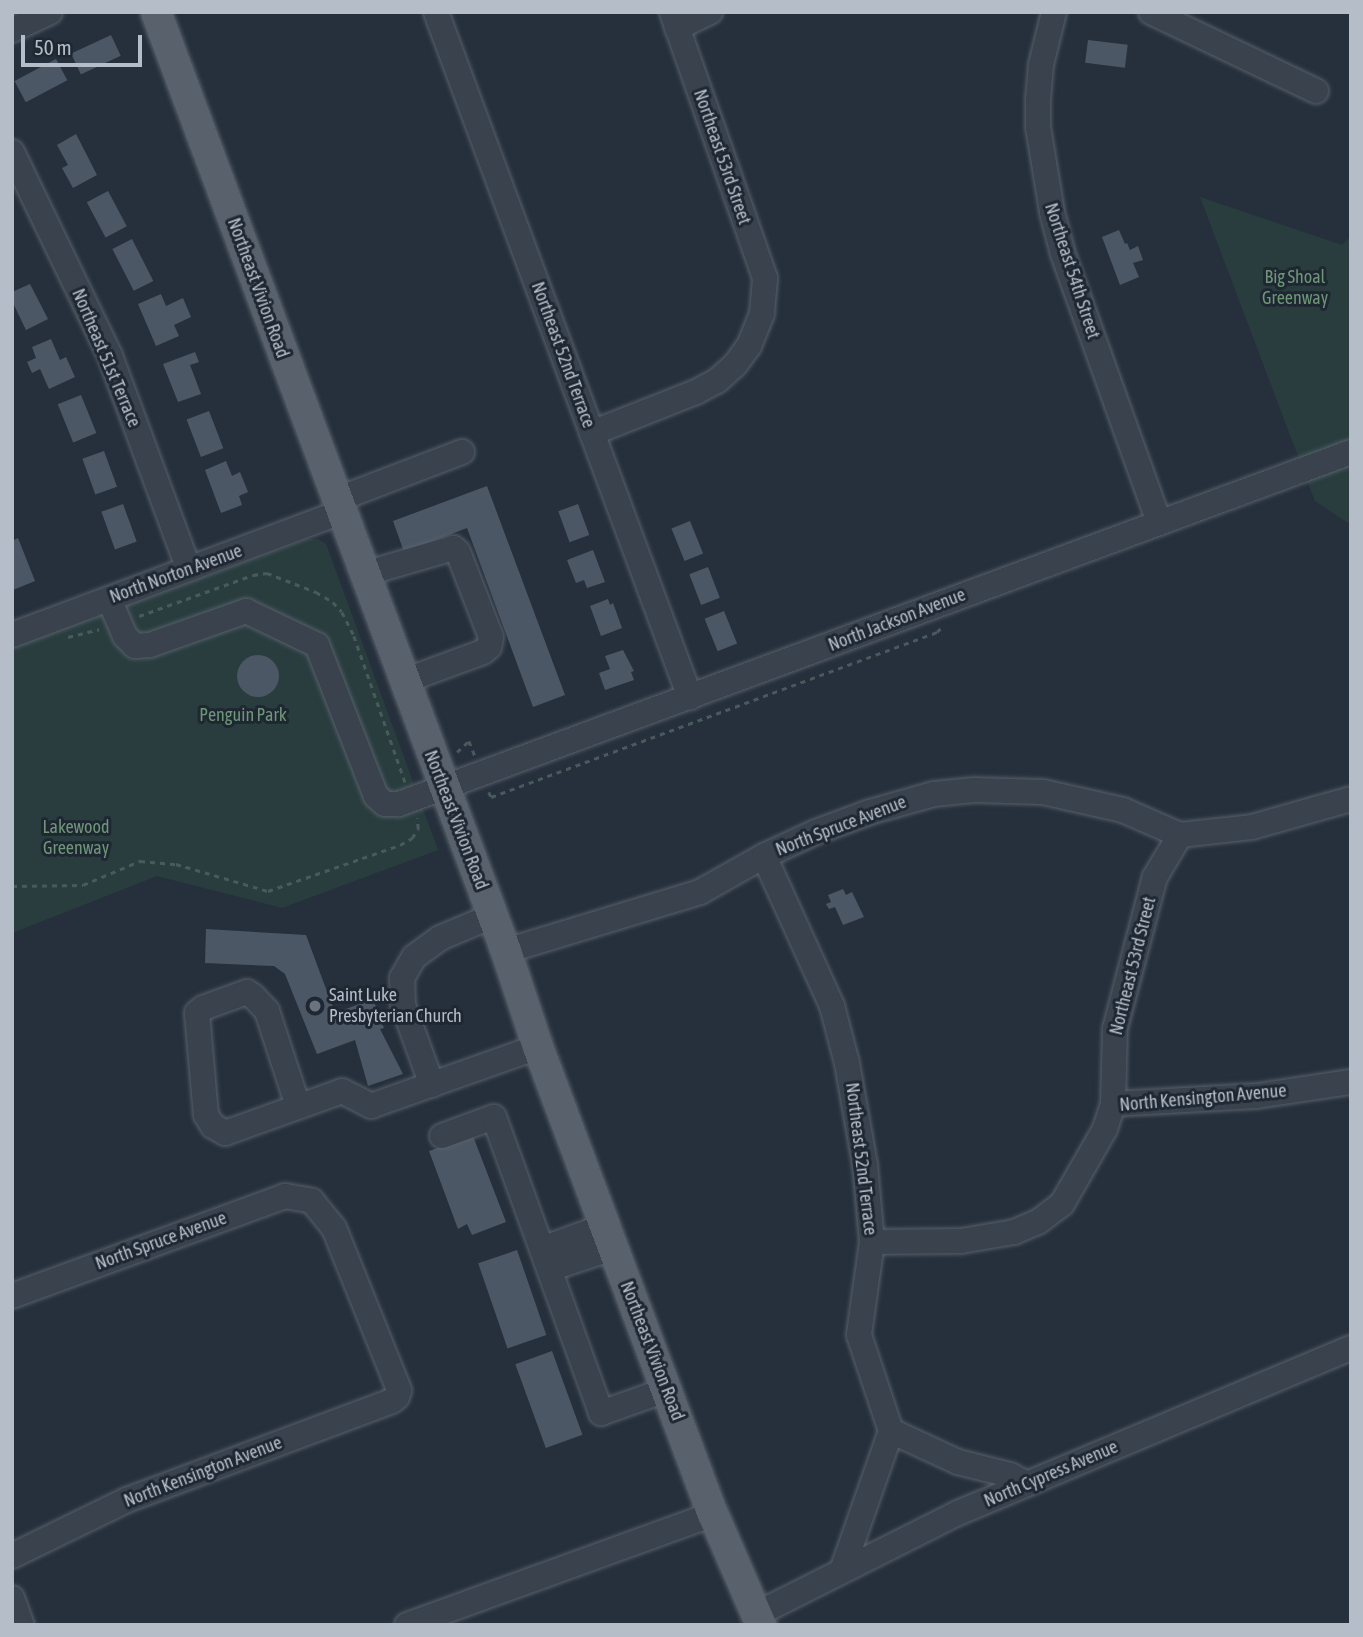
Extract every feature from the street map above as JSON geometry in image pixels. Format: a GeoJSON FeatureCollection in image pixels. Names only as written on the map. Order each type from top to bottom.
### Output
{"type":"FeatureCollection","features":[{"type":"Feature","properties":{"kind":"main road","name":"Northeast Vivion Road"},"geometry":{"type":"LineString","coordinates":[[156,12],[363,574],[506,951],[538,1047],[609,1237],[713,1514],[759,1619]]}},
{"type":"Feature","properties":{"kind":"street"},"geometry":{"type":"LineString","coordinates":[[12,30],[50,12]]}},
{"type":"Feature","properties":{"kind":"street","name":"Northeast 52nd Terrace"},"geometry":{"type":"LineString","coordinates":[[436,12],[690,697]]}},
{"type":"Feature","properties":{"kind":"street"},"geometry":{"type":"LineString","coordinates":[[675,20],[710,12]]}},
{"type":"Feature","properties":{"kind":"street","name":"Northeast 54th Street"},"geometry":{"type":"LineString","coordinates":[[1054,12],[1041,65],[1038,101],[1038,127],[1052,212],[1063,254],[1159,522]]}},
{"type":"Feature","properties":{"kind":"street"},"geometry":{"type":"LineString","coordinates":[[1151,12],[1316,91]]}},
{"type":"Feature","properties":{"kind":"street","name":"Northeast 53rd Street"},"geometry":{"type":"LineString","coordinates":[[592,433],[717,381],[735,365],[749,346],[764,302],[765,278],[675,20]]}},
{"type":"Feature","properties":{"kind":"street","name":"Northeast 51st Terrace"},"geometry":{"type":"LineString","coordinates":[[12,152],[110,356],[189,569]]}},
{"type":"Feature","properties":{"kind":"street","name":"North Norton Avenue"},"geometry":{"type":"LineString","coordinates":[[12,635],[189,569],[462,452]]}},
{"type":"Feature","properties":{"kind":"street","name":"North Jackson Avenue"},"geometry":{"type":"LineString","coordinates":[[409,790],[444,789],[481,771],[690,697],[1351,452]]}},
{"type":"Feature","properties":{"kind":"street"},"geometry":{"type":"LineString","coordinates":[[363,574],[453,548],[458,552],[491,637],[489,647],[483,652],[404,681]]}},
{"type":"Feature","properties":{"kind":"street"},"geometry":{"type":"LineString","coordinates":[[109,599],[125,636],[135,646],[150,645],[246,611],[317,645],[376,796],[385,804],[399,804],[409,790]]}},
{"type":"Feature","properties":{"kind":"street","name":"North Spruce Avenue"},"geometry":{"type":"LineString","coordinates":[[506,951],[700,892],[764,856],[870,812],[934,794],[974,790],[1043,792],[1123,810],[1181,835],[1252,827],[1351,799]]}},
{"type":"Feature","properties":{"kind":"street","name":"Northeast 53rd Street"},"geometry":{"type":"LineString","coordinates":[[1113,1104],[1112,1053],[1115,1028],[1155,877],[1181,835]]}},
{"type":"Feature","properties":{"kind":"street","name":"Northeast 52nd Terrace"},"geometry":{"type":"LineString","coordinates":[[764,856],[832,1006],[859,1121],[872,1242],[859,1335],[891,1431]]}},
{"type":"Feature","properties":{"kind":"street"},"geometry":{"type":"LineString","coordinates":[[432,1085],[403,1005],[402,978],[414,957],[440,938],[492,916]]}},
{"type":"Feature","properties":{"kind":"street"},"geometry":{"type":"LineString","coordinates":[[298,1106],[267,1011],[253,996],[247,992],[203,1007],[197,1013],[206,1115],[213,1126],[225,1133],[342,1091],[371,1107],[538,1047]]}},
{"type":"Feature","properties":{"kind":"street","name":"North Kensington Avenue"},"geometry":{"type":"LineString","coordinates":[[872,1242],[961,1241],[1014,1232],[1038,1222],[1062,1204],[1105,1129],[1113,1104],[1257,1096],[1351,1082]]}},
{"type":"Feature","properties":{"kind":"street"},"geometry":{"type":"LineString","coordinates":[[442,1136],[494,1117],[601,1413],[667,1390]]}},
{"type":"Feature","properties":{"kind":"street","name":"North Spruce Avenue"},"geometry":{"type":"LineString","coordinates":[[12,1296],[285,1195],[312,1201],[334,1228],[399,1390],[406,1401]]}},
{"type":"Feature","properties":{"kind":"street"},"geometry":{"type":"LineString","coordinates":[[545,1259],[609,1237]]}},
{"type":"Feature","properties":{"kind":"street","name":"North Cypress Avenue"},"geometry":{"type":"LineString","coordinates":[[759,1619],[842,1572],[958,1513],[1351,1348]]}},
{"type":"Feature","properties":{"kind":"street","name":"North Kensington Avenue"},"geometry":{"type":"LineString","coordinates":[[12,1556],[127,1500],[392,1401],[406,1401]]}},
{"type":"Feature","properties":{"kind":"street"},"geometry":{"type":"LineString","coordinates":[[842,1572],[891,1431],[958,1462],[1010,1475],[1027,1484]]}},
{"type":"Feature","properties":{"kind":"street"},"geometry":{"type":"LineString","coordinates":[[407,1625],[713,1514]]}},
{"type":"Feature","properties":{"kind":"street"},"geometry":{"type":"LineString","coordinates":[[12,1598],[22,1625]]}},
{"type":"Feature","properties":{"kind":"path"},"geometry":{"type":"LineString","coordinates":[[12,886],[83,885],[140,861],[177,864],[268,891],[283,888],[412,838],[418,829],[409,790],[354,636],[342,612],[316,592],[267,573],[253,575],[120,623],[62,639]]}},
{"type":"Feature","properties":{"kind":"path"},"geometry":{"type":"LineString","coordinates":[[464,747],[469,741],[474,753]]}},
{"type":"Feature","properties":{"kind":"green space","name":"Big Shoal Greenway"},"geometry":{"type":"Polygon","coordinates":[[[1200,197],[1342,245],[1351,236],[1351,525],[1315,501],[1200,197]]]}},
{"type":"Feature","properties":{"kind":"green space","name":"Penguin Park"},"geometry":{"type":"Polygon","coordinates":[[[307,539],[318,539],[326,544],[438,850],[282,908],[157,876],[12,933],[12,648],[307,539]]]}},
{"type":"Feature","properties":{"kind":"building"},"geometry":{"type":"Polygon","coordinates":[[[111,35],[121,56],[81,74],[71,54],[111,35]]]}},
{"type":"Feature","properties":{"kind":"building"},"geometry":{"type":"Polygon","coordinates":[[[1088,40],[1128,45],[1125,68],[1085,63],[1088,40]]]}},
{"type":"Feature","properties":{"kind":"building"},"geometry":{"type":"Polygon","coordinates":[[[56,59],[67,80],[26,102],[15,81],[56,59]]]}},
{"type":"Feature","properties":{"kind":"building"},"geometry":{"type":"Polygon","coordinates":[[[76,134],[97,175],[73,188],[62,168],[68,165],[57,145],[76,134]]]}},
{"type":"Feature","properties":{"kind":"building"},"geometry":{"type":"Polygon","coordinates":[[[108,191],[127,226],[106,238],[87,202],[108,191]]]}},
{"type":"Feature","properties":{"kind":"building"},"geometry":{"type":"Polygon","coordinates":[[[1119,230],[1130,250],[1138,246],[1143,260],[1133,263],[1139,277],[1120,285],[1102,237],[1119,230]]]}},
{"type":"Feature","properties":{"kind":"building"},"geometry":{"type":"Polygon","coordinates":[[[132,239],[153,281],[134,291],[112,249],[132,239]]]}},
{"type":"Feature","properties":{"kind":"building"},"geometry":{"type":"Polygon","coordinates":[[[30,284],[48,319],[26,330],[12,301],[12,292],[30,284]]]}},
{"type":"Feature","properties":{"kind":"building"},"geometry":{"type":"Polygon","coordinates":[[[161,294],[166,306],[183,298],[191,317],[174,325],[179,336],[156,346],[138,304],[161,294]]]}},
{"type":"Feature","properties":{"kind":"building"},"geometry":{"type":"Polygon","coordinates":[[[51,339],[60,360],[66,357],[75,377],[49,389],[40,369],[32,373],[27,362],[36,358],[32,347],[51,339]]]}},
{"type":"Feature","properties":{"kind":"building"},"geometry":{"type":"Polygon","coordinates":[[[195,352],[199,362],[190,365],[201,394],[178,402],[163,364],[195,352]]]}},
{"type":"Feature","properties":{"kind":"building"},"geometry":{"type":"Polygon","coordinates":[[[81,395],[96,433],[73,442],[58,404],[81,395]]]}},
{"type":"Feature","properties":{"kind":"building"},"geometry":{"type":"Polygon","coordinates":[[[209,411],[223,448],[201,457],[187,420],[209,411]]]}},
{"type":"Feature","properties":{"kind":"building"},"geometry":{"type":"Polygon","coordinates":[[[104,451],[117,487],[95,495],[82,459],[104,451]]]}},
{"type":"Feature","properties":{"kind":"building"},"geometry":{"type":"Polygon","coordinates":[[[226,461],[232,476],[240,472],[248,492],[239,496],[242,505],[221,513],[205,470],[226,461]]]}},
{"type":"Feature","properties":{"kind":"building"},"geometry":{"type":"Polygon","coordinates":[[[487,486],[565,695],[533,707],[467,528],[404,552],[393,521],[487,486]]]}},
{"type":"Feature","properties":{"kind":"building"},"geometry":{"type":"Polygon","coordinates":[[[123,504],[137,542],[115,549],[101,512],[123,504]]]}},
{"type":"Feature","properties":{"kind":"building"},"geometry":{"type":"Polygon","coordinates":[[[578,504],[589,535],[570,542],[558,511],[578,504]]]}},
{"type":"Feature","properties":{"kind":"building"},"geometry":{"type":"Polygon","coordinates":[[[690,521],[703,553],[685,561],[671,528],[690,521]]]}},
{"type":"Feature","properties":{"kind":"building"},"geometry":{"type":"Polygon","coordinates":[[[18,538],[35,581],[13,590],[12,541],[18,538]]]}},
{"type":"Feature","properties":{"kind":"building"},"geometry":{"type":"Polygon","coordinates":[[[593,550],[605,582],[587,588],[584,580],[576,583],[567,560],[593,550]]]}},
{"type":"Feature","properties":{"kind":"building"},"geometry":{"type":"Polygon","coordinates":[[[708,567],[720,598],[701,605],[689,574],[708,567]]]}},
{"type":"Feature","properties":{"kind":"building"},"geometry":{"type":"Polygon","coordinates":[[[608,599],[610,605],[613,603],[622,628],[601,636],[590,606],[608,599]]]}},
{"type":"Feature","properties":{"kind":"building"},"geometry":{"type":"Polygon","coordinates":[[[724,611],[737,643],[718,651],[705,619],[724,611]]]}},
{"type":"Feature","properties":{"kind":"building"},"geometry":{"type":"Polygon","coordinates":[[[623,650],[634,671],[631,672],[634,680],[605,690],[599,673],[610,669],[605,656],[623,650]]]}},
{"type":"Feature","properties":{"kind":"building"},"geometry":{"type":"Polygon","coordinates":[[[258,655],[273,661],[279,676],[273,691],[258,697],[243,691],[237,676],[243,661],[258,655]]]}},
{"type":"Feature","properties":{"kind":"building"},"geometry":{"type":"Polygon","coordinates":[[[843,889],[846,895],[852,892],[864,917],[843,925],[835,907],[829,909],[826,904],[831,902],[828,895],[843,889]]]}},
{"type":"Feature","properties":{"kind":"building","name":"Saint Luke Presbyterian Church"},"geometry":{"type":"Polygon","coordinates":[[[206,929],[306,935],[335,1013],[373,999],[384,1028],[380,1029],[403,1074],[368,1086],[355,1040],[317,1054],[285,974],[274,966],[205,963],[206,929]]]}},
{"type":"Feature","properties":{"kind":"building"},"geometry":{"type":"Polygon","coordinates":[[[473,1136],[506,1222],[472,1235],[467,1224],[458,1229],[429,1151],[473,1136]]]}},
{"type":"Feature","properties":{"kind":"building"},"geometry":{"type":"Polygon","coordinates":[[[517,1250],[546,1335],[508,1348],[478,1263],[517,1250]]]}},
{"type":"Feature","properties":{"kind":"building"},"geometry":{"type":"Polygon","coordinates":[[[552,1351],[582,1435],[546,1448],[515,1364],[552,1351]]]}},
{"type":"Feature","properties":{"kind":"place","name":"Saint Luke Presbyterian Church"},"geometry":{"type":"Point","coordinates":[315,1006]}},
{"type":"Feature","properties":{"kind":"park label","name":"Lakewood Greenway"},"geometry":{"type":"Point","coordinates":[76,838]}}]}
